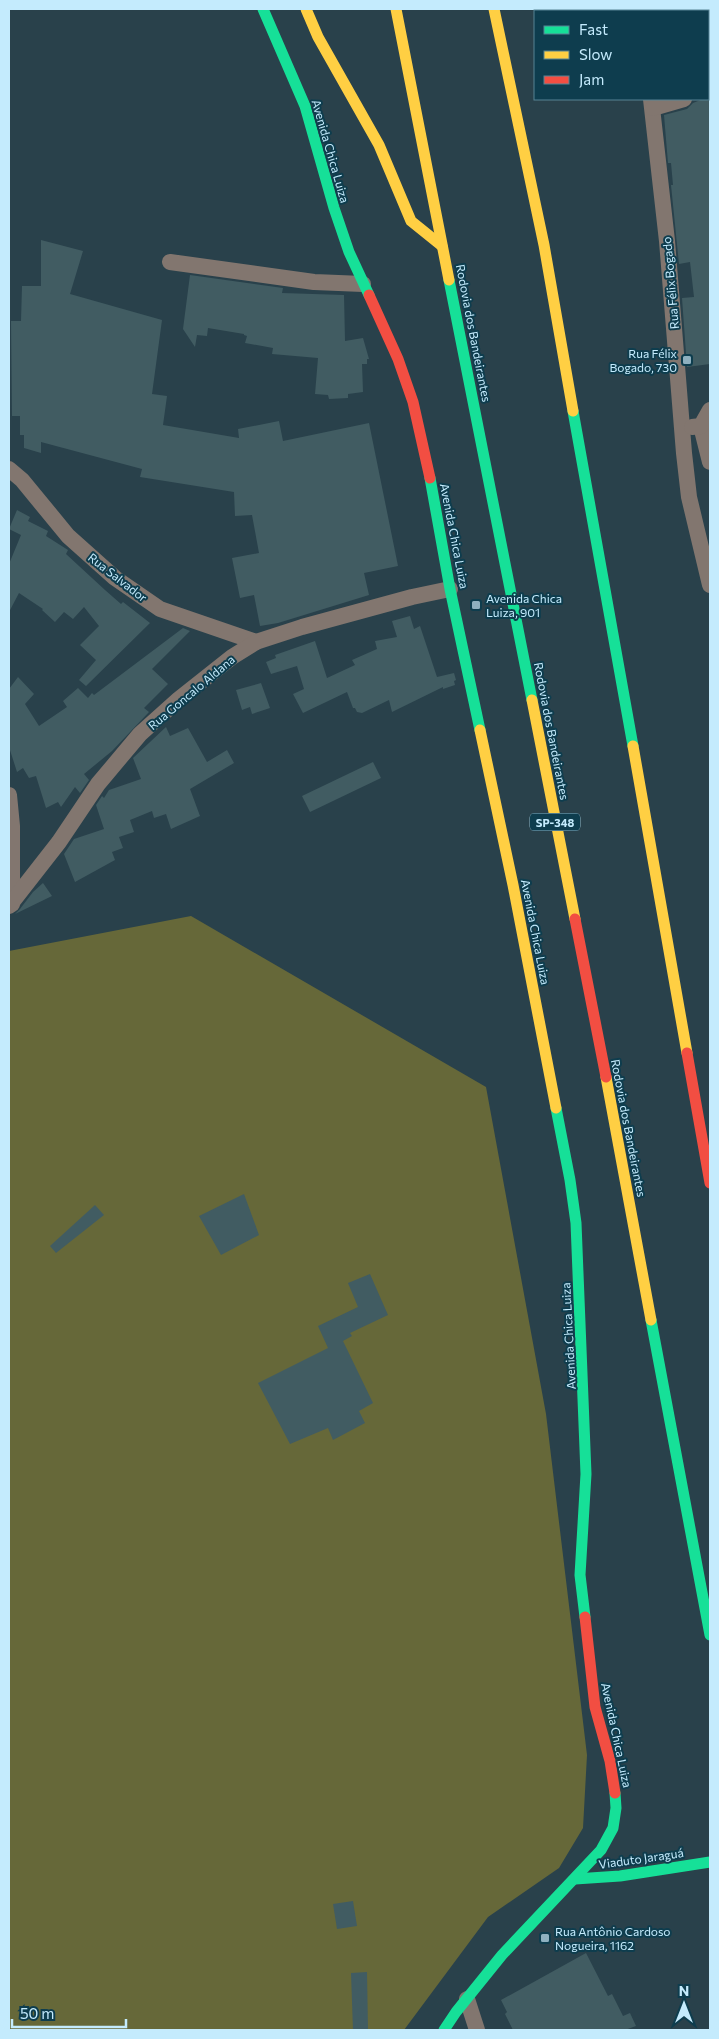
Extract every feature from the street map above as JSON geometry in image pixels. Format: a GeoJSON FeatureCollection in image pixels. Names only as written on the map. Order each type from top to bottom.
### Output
{"type":"FeatureCollection","features":[{"type":"Feature","properties":{"kind":"main road","name":"Avenida Chica Luiza"},"geometry":{"type":"LineString","coordinates":[[263,9],[305,106],[334,208],[363,284],[398,359],[413,402],[426,456],[450,589],[520,922],[570,1180],[576,1223],[586,1474],[580,1575],[595,1707],[612,1770],[616,1808],[613,1828],[601,1850],[502,1955],[456,2012],[444,2030]]}},
{"type":"Feature","properties":{"kind":"main road"},"geometry":{"type":"LineString","coordinates":[[306,9],[322,45],[379,145],[411,221],[442,246]]}},
{"type":"Feature","properties":{"kind":"main road","name":"Rodovia dos Bandeirantes"},"geometry":{"type":"LineString","coordinates":[[396,9],[600,1051],[710,1635]]}},
{"type":"Feature","properties":{"kind":"main road"},"geometry":{"type":"LineString","coordinates":[[494,9],[544,245],[710,1184]]}},
{"type":"Feature","properties":{"kind":"main road","name":"Viaduto Jaraguá"},"geometry":{"type":"LineString","coordinates":[[575,1879],[620,1876],[710,1862]]}},
{"type":"Feature","properties":{"kind":"street"},"geometry":{"type":"LineString","coordinates":[[652,104],[678,100]]}},
{"type":"Feature","properties":{"kind":"street","name":"Rua Félix Bogado"},"geometry":{"type":"LineString","coordinates":[[652,104],[666,232],[689,497],[710,585]]}},
{"type":"Feature","properties":{"kind":"street"},"geometry":{"type":"LineString","coordinates":[[170,262],[314,282],[363,284]]}},
{"type":"Feature","properties":{"kind":"street"},"geometry":{"type":"LineString","coordinates":[[710,410],[705,432],[710,462]]}},
{"type":"Feature","properties":{"kind":"street"},"geometry":{"type":"LineString","coordinates":[[682,428],[705,432]]}},
{"type":"Feature","properties":{"kind":"street","name":"Rua Salvador"},"geometry":{"type":"LineString","coordinates":[[9,469],[22,480],[68,536],[115,578],[160,609],[256,642]]}},
{"type":"Feature","properties":{"kind":"street","name":"Rua Goncalo Aldana"},"geometry":{"type":"LineString","coordinates":[[10,905],[59,842],[98,784],[140,734],[179,699],[232,657],[256,642],[302,627],[450,589]]}},
{"type":"Feature","properties":{"kind":"street"},"geometry":{"type":"LineString","coordinates":[[9,795],[12,826],[10,905]]}},
{"type":"Feature","properties":{"kind":"street"},"geometry":{"type":"LineString","coordinates":[[467,1999],[477,2030]]}},
{"type":"Feature","properties":{"kind":"green space"},"geometry":{"type":"Polygon","coordinates":[[[191,916],[486,1087],[546,1414],[587,1755],[583,1828],[559,1868],[488,1917],[404,2030],[9,2030],[9,951],[191,916]]]}},
{"type":"Feature","properties":{"kind":"building"},"geometry":{"type":"Polygon","coordinates":[[[700,100],[710,101],[710,364],[687,367],[682,298],[694,297],[690,262],[679,264],[671,185],[673,185],[671,163],[668,163],[664,115],[687,109],[693,103],[700,100]]]}},
{"type":"Feature","properties":{"kind":"building"},"geometry":{"type":"Polygon","coordinates":[[[41,240],[83,251],[70,294],[162,320],[152,394],[167,396],[163,425],[239,438],[238,429],[279,421],[283,441],[369,423],[398,566],[364,573],[369,595],[278,623],[260,626],[254,595],[240,598],[232,558],[259,553],[252,515],[235,516],[234,492],[140,477],[142,469],[41,442],[41,453],[24,448],[24,435],[20,435],[20,416],[12,416],[11,321],[21,321],[22,286],[41,286],[41,240]]]}},
{"type":"Feature","properties":{"kind":"building"},"geometry":{"type":"Polygon","coordinates":[[[190,275],[283,288],[282,293],[344,295],[345,341],[363,338],[369,359],[367,359],[367,364],[362,364],[363,392],[348,394],[348,398],[329,399],[328,395],[315,394],[318,358],[272,354],[273,348],[245,343],[247,336],[244,334],[208,328],[207,336],[197,335],[195,347],[183,329],[190,275]]]}},
{"type":"Feature","properties":{"kind":"building"},"geometry":{"type":"Polygon","coordinates":[[[17,510],[30,517],[28,521],[48,531],[46,536],[68,550],[66,554],[121,604],[123,602],[150,623],[86,686],[79,680],[96,660],[80,645],[99,626],[84,607],[73,619],[64,612],[55,622],[43,609],[19,593],[9,612],[9,564],[21,535],[9,529],[17,510]]]}},
{"type":"Feature","properties":{"kind":"building"},"geometry":{"type":"Polygon","coordinates":[[[410,616],[414,629],[420,626],[437,677],[454,673],[456,680],[454,681],[455,685],[443,689],[443,687],[392,712],[389,700],[362,713],[357,712],[353,708],[347,692],[303,713],[293,694],[304,689],[297,666],[271,674],[266,662],[276,658],[275,655],[315,641],[327,678],[355,665],[352,660],[377,649],[375,641],[397,637],[392,621],[410,616]]]}},
{"type":"Feature","properties":{"kind":"building"},"geometry":{"type":"Polygon","coordinates":[[[183,628],[190,631],[152,669],[168,684],[144,708],[149,712],[112,751],[84,774],[89,780],[80,793],[75,787],[61,807],[58,802],[46,808],[36,776],[29,778],[23,768],[17,772],[9,747],[9,689],[18,677],[34,694],[25,704],[39,726],[67,707],[63,701],[78,688],[88,698],[92,693],[94,695],[183,628]]]}},
{"type":"Feature","properties":{"kind":"building"},"geometry":{"type":"Polygon","coordinates":[[[261,683],[270,708],[252,714],[250,707],[242,710],[236,690],[261,683]]]}},
{"type":"Feature","properties":{"kind":"building"},"geometry":{"type":"Polygon","coordinates":[[[166,727],[170,736],[188,728],[207,762],[227,750],[234,763],[190,789],[200,816],[171,829],[166,814],[154,818],[152,811],[130,820],[134,832],[119,837],[123,848],[112,852],[115,860],[75,882],[64,854],[74,839],[104,829],[96,805],[109,790],[141,779],[133,758],[166,727]]]}},
{"type":"Feature","properties":{"kind":"building"},"geometry":{"type":"Polygon","coordinates":[[[373,762],[381,778],[310,812],[302,796],[373,762]]]}},
{"type":"Feature","properties":{"kind":"building"},"geometry":{"type":"Polygon","coordinates":[[[43,883],[52,896],[15,914],[33,892],[43,883]]]}},
{"type":"Feature","properties":{"kind":"building"},"geometry":{"type":"Polygon","coordinates":[[[244,1194],[259,1235],[221,1255],[199,1216],[244,1194]]]}},
{"type":"Feature","properties":{"kind":"building"},"geometry":{"type":"Polygon","coordinates":[[[95,1205],[104,1215],[56,1253],[50,1246],[95,1205]]]}},
{"type":"Feature","properties":{"kind":"building"},"geometry":{"type":"Polygon","coordinates":[[[370,1274],[388,1315],[350,1333],[352,1336],[343,1341],[373,1403],[359,1411],[365,1423],[333,1440],[328,1428],[290,1444],[258,1383],[328,1348],[318,1326],[358,1307],[348,1283],[370,1274]]]}},
{"type":"Feature","properties":{"kind":"building"},"geometry":{"type":"Polygon","coordinates":[[[353,1901],[357,1926],[337,1929],[333,1904],[353,1901]]]}},
{"type":"Feature","properties":{"kind":"building"},"geometry":{"type":"Polygon","coordinates":[[[586,1953],[608,1996],[612,1994],[623,2016],[630,2013],[636,2026],[625,2030],[513,2030],[501,2000],[586,1953]]]}},
{"type":"Feature","properties":{"kind":"building"},"geometry":{"type":"Polygon","coordinates":[[[367,1972],[368,2030],[353,2030],[351,1973],[367,1972]]]}},
{"type":"Feature","properties":{"kind":"traffic: fast"},"geometry":{"type":"LineString","coordinates":[[263,9],[305,106],[334,208],[349,252],[369,295]]}},
{"type":"Feature","properties":{"kind":"traffic: fast"},"geometry":{"type":"LineString","coordinates":[[449,280],[532,700]]}},
{"type":"Feature","properties":{"kind":"traffic: fast"},"geometry":{"type":"LineString","coordinates":[[573,411],[633,746]]}},
{"type":"Feature","properties":{"kind":"traffic: fast"},"geometry":{"type":"LineString","coordinates":[[430,478],[450,589],[480,730]]}},
{"type":"Feature","properties":{"kind":"traffic: fast"},"geometry":{"type":"LineString","coordinates":[[556,1108],[576,1223],[586,1474],[580,1575],[585,1617]]}},
{"type":"Feature","properties":{"kind":"traffic: fast"},"geometry":{"type":"LineString","coordinates":[[651,1320],[710,1635]]}},
{"type":"Feature","properties":{"kind":"traffic: fast"},"geometry":{"type":"LineString","coordinates":[[444,2030],[456,2012],[502,1955],[601,1850],[613,1828],[616,1808],[615,1793]]}},
{"type":"Feature","properties":{"kind":"traffic: fast"},"geometry":{"type":"LineString","coordinates":[[575,1879],[620,1876],[710,1862]]}},
{"type":"Feature","properties":{"kind":"traffic: slow"},"geometry":{"type":"LineString","coordinates":[[306,9],[318,37],[379,145],[411,221],[442,246]]}},
{"type":"Feature","properties":{"kind":"traffic: slow"},"geometry":{"type":"LineString","coordinates":[[396,9],[449,280]]}},
{"type":"Feature","properties":{"kind":"traffic: slow"},"geometry":{"type":"LineString","coordinates":[[494,9],[544,245],[573,411]]}},
{"type":"Feature","properties":{"kind":"traffic: slow"},"geometry":{"type":"LineString","coordinates":[[532,700],[575,919]]}},
{"type":"Feature","properties":{"kind":"traffic: slow"},"geometry":{"type":"LineString","coordinates":[[480,730],[513,885],[556,1108]]}},
{"type":"Feature","properties":{"kind":"traffic: slow"},"geometry":{"type":"LineString","coordinates":[[633,746],[687,1053]]}},
{"type":"Feature","properties":{"kind":"traffic: slow"},"geometry":{"type":"LineString","coordinates":[[606,1077],[651,1320]]}},
{"type":"Feature","properties":{"kind":"traffic: jam"},"geometry":{"type":"LineString","coordinates":[[369,295],[398,359],[413,402],[430,478]]}},
{"type":"Feature","properties":{"kind":"traffic: jam"},"geometry":{"type":"LineString","coordinates":[[575,919],[606,1077]]}},
{"type":"Feature","properties":{"kind":"traffic: jam"},"geometry":{"type":"LineString","coordinates":[[687,1053],[710,1183]]}},
{"type":"Feature","properties":{"kind":"traffic: jam"},"geometry":{"type":"LineString","coordinates":[[585,1617],[595,1707],[610,1761],[615,1793]]}},
{"type":"Feature","properties":{"kind":"place","name":"Rua Félix Bogado, 730"},"geometry":{"type":"Point","coordinates":[687,360]}},
{"type":"Feature","properties":{"kind":"place","name":"Avenida Chica Luiza, 901"},"geometry":{"type":"Point","coordinates":[476,605]}},
{"type":"Feature","properties":{"kind":"place","name":"Rua Antônio Cardoso Nogueira, 1162"},"geometry":{"type":"Point","coordinates":[545,1938]}}]}
